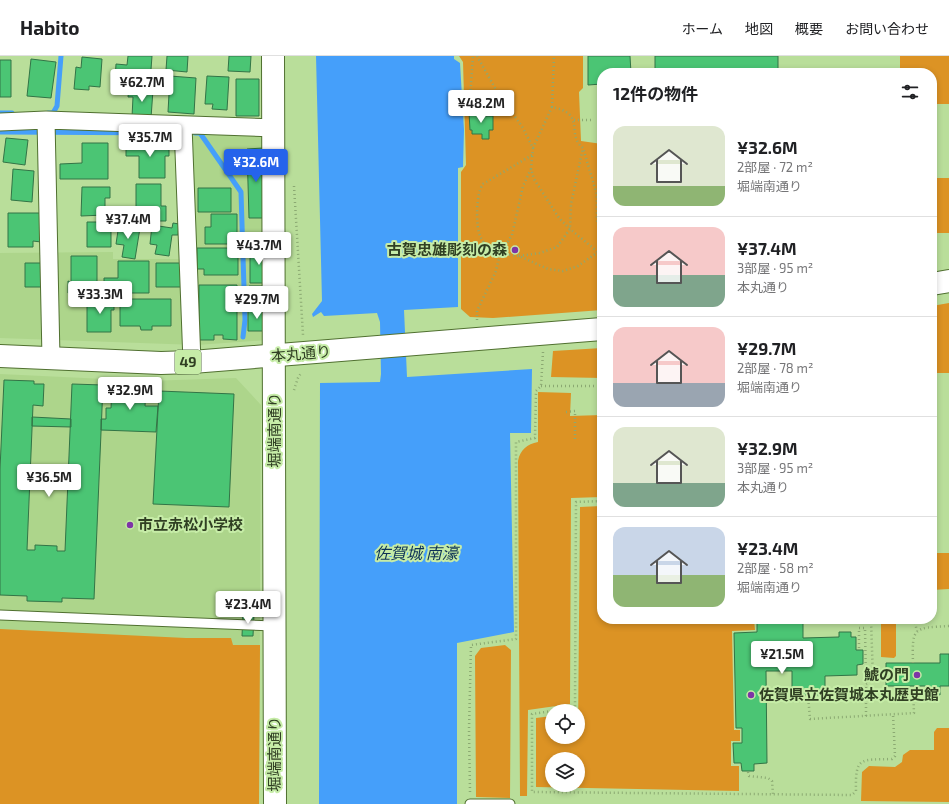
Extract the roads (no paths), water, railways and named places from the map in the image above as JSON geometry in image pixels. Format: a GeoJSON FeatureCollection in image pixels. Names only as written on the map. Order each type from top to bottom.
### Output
{"type":"FeatureCollection","features":[{"type":"Feature","properties":{"kind":"street","name":"堀端南通り"},"geometry":{"type":"LineString","coordinates":[[273,56],[275,804]]}},
{"type":"Feature","properties":{"kind":"street"},"geometry":{"type":"LineString","coordinates":[[0,122],[46,128],[184,132],[274,128]]}},
{"type":"Feature","properties":{"kind":"street"},"geometry":{"type":"LineString","coordinates":[[46,128],[51,358]]}},
{"type":"Feature","properties":{"kind":"street"},"geometry":{"type":"LineString","coordinates":[[184,132],[192,362]]}},
{"type":"Feature","properties":{"kind":"street"},"geometry":{"type":"LineString","coordinates":[[937,283],[949,281]]}},
{"type":"Feature","properties":{"kind":"street","name":"本丸通り"},"geometry":{"type":"LineString","coordinates":[[0,356],[161,363],[192,362],[275,357],[597,329]]}},
{"type":"Feature","properties":{"kind":"lane"},"geometry":{"type":"LineString","coordinates":[[0,615],[275,626]]}},
{"type":"Feature","properties":{"kind":"lane"},"geometry":{"type":"LineString","coordinates":[[470,804],[510,804]]}},
{"type":"Feature","properties":{"kind":"water","name":"佐賀城 南濠"},"geometry":{"type":"Polygon","coordinates":[[[316,56],[454,56],[454,59],[460,63],[464,130],[463,167],[458,168],[458,307],[404,310],[407,377],[532,369],[531,433],[510,433],[514,632],[457,643],[457,804],[319,804],[320,383],[380,382],[381,374],[380,322],[377,313],[324,316],[321,312],[313,317],[312,314],[322,301],[316,56]]]}},
{"type":"Feature","properties":{"kind":"waterway"},"geometry":{"type":"LineString","coordinates":[[48,113],[53,113],[57,106],[61,56]]}},
{"type":"Feature","properties":{"kind":"waterway"},"geometry":{"type":"LineString","coordinates":[[0,113],[12,113]]}},
{"type":"Feature","properties":{"kind":"waterway"},"geometry":{"type":"LineString","coordinates":[[0,132],[181,133]]}},
{"type":"Feature","properties":{"kind":"waterway"},"geometry":{"type":"LineString","coordinates":[[195,133],[200,133],[241,192],[245,320],[243,337]]}},
{"type":"Feature","properties":{"kind":"place","name":"古賀忠雄彫刻の森"},"geometry":{"type":"Point","coordinates":[515,250]}},
{"type":"Feature","properties":{"kind":"place","name":"市立赤松小学校"},"geometry":{"type":"Point","coordinates":[130,525]}},
{"type":"Feature","properties":{"kind":"place","name":"鯱の門"},"geometry":{"type":"Point","coordinates":[917,675]}},
{"type":"Feature","properties":{"kind":"place","name":"佐賀県立佐賀城本丸歴史館"},"geometry":{"type":"Point","coordinates":[751,695]}}]}
